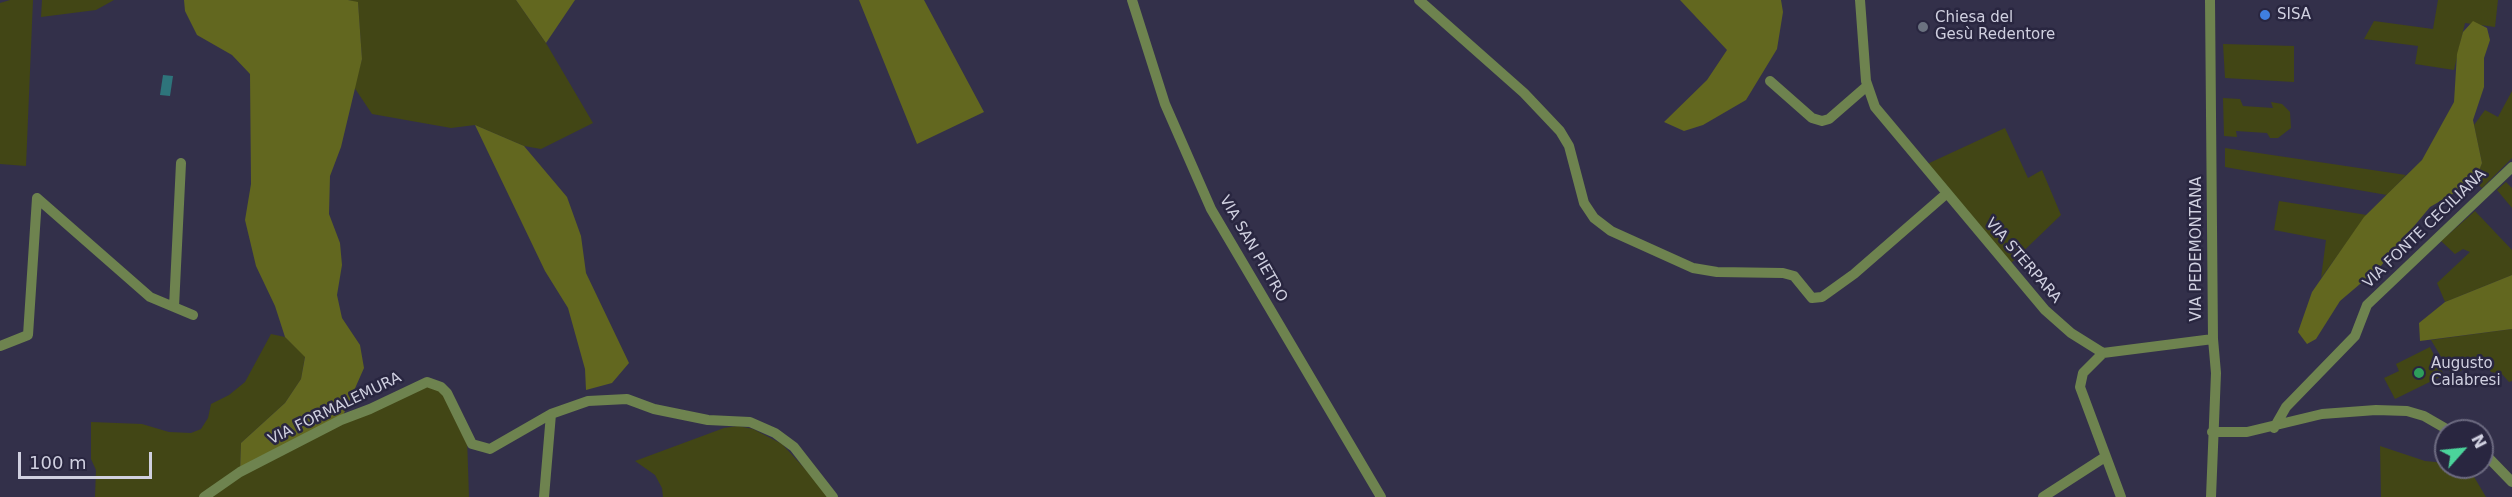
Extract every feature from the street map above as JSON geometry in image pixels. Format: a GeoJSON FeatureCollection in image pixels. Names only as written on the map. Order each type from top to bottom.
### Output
{"type":"FeatureCollection","features":[{"type":"Feature","properties":{"kind":"street","name":"VIA SAN PIETRO"},"geometry":{"type":"LineString","coordinates":[[1132,0],[1165,104],[1211,209],[1381,497]]}},
{"type":"Feature","properties":{"kind":"street"},"geometry":{"type":"LineString","coordinates":[[1419,0],[1524,93],[1560,130],[1569,146],[1584,203],[1594,218],[1611,231],[1692,268],[1717,272],[1784,273],[1794,276],[1812,298],[1822,297],[1854,274],[1946,194]]}},
{"type":"Feature","properties":{"kind":"street","name":"VIA STERPARA"},"geometry":{"type":"LineString","coordinates":[[1860,0],[1867,86],[1882,117],[2039,305],[2071,333],[2103,353]]}},
{"type":"Feature","properties":{"kind":"street","name":"VIA PEDEMONTANA"},"geometry":{"type":"LineString","coordinates":[[2210,0],[2213,339],[2216,373],[2211,497]]}},
{"type":"Feature","properties":{"kind":"street"},"geometry":{"type":"LineString","coordinates":[[1770,81],[1814,119],[1822,121],[1829,119],[1867,86]]}},
{"type":"Feature","properties":{"kind":"street"},"geometry":{"type":"LineString","coordinates":[[174,308],[181,163]]}},
{"type":"Feature","properties":{"kind":"street","name":"VIA FONTE CECILIANA"},"geometry":{"type":"LineString","coordinates":[[2274,428],[2286,407],[2355,336],[2367,305],[2512,167]]}},
{"type":"Feature","properties":{"kind":"street"},"geometry":{"type":"LineString","coordinates":[[0,346],[28,335],[37,198],[150,297],[193,315]]}},
{"type":"Feature","properties":{"kind":"street"},"geometry":{"type":"LineString","coordinates":[[2121,497],[2079,383],[2083,373],[2103,353],[2213,339]]}},
{"type":"Feature","properties":{"kind":"street","name":"VIA FORMALEMURA"},"geometry":{"type":"LineString","coordinates":[[204,497],[240,472],[321,430],[394,399],[422,383],[433,383],[447,393],[467,437],[477,447],[490,449],[551,414],[588,401],[627,399],[654,409],[708,420],[750,422],[775,433],[794,447],[833,497]]}},
{"type":"Feature","properties":{"kind":"street"},"geometry":{"type":"LineString","coordinates":[[2212,432],[2247,432],[2274,428],[2322,414],[2376,410],[2407,411],[2434,422]]}},
{"type":"Feature","properties":{"kind":"street"},"geometry":{"type":"LineString","coordinates":[[544,497],[551,414]]}},
{"type":"Feature","properties":{"kind":"street"},"geometry":{"type":"LineString","coordinates":[[2043,497],[2105,457]]}},
{"type":"Feature","properties":{"kind":"street"},"geometry":{"type":"LineString","coordinates":[[2494,463],[2512,482]]}},
{"type":"Feature","properties":{"kind":"shaded area"},"geometry":{"type":"Polygon","coordinates":[[[10,0],[33,0],[26,166],[0,164],[0,3],[10,0]]]}},
{"type":"Feature","properties":{"kind":"shaded area"},"geometry":{"type":"Polygon","coordinates":[[[42,0],[114,0],[96,10],[41,17],[42,0]]]}},
{"type":"Feature","properties":{"kind":"shaded area"},"geometry":{"type":"Polygon","coordinates":[[[348,0],[516,0],[546,43],[593,123],[541,149],[524,146],[475,125],[451,128],[372,114],[354,87],[362,59],[358,3],[348,0]]]}},
{"type":"Feature","properties":{"kind":"shaded area"},"geometry":{"type":"Polygon","coordinates":[[[2438,0],[2498,0],[2495,27],[2465,23],[2454,70],[2415,64],[2418,46],[2364,39],[2374,21],[2433,29],[2438,0]]]}},
{"type":"Feature","properties":{"kind":"shaded area"},"geometry":{"type":"Polygon","coordinates":[[[2223,44],[2294,46],[2294,82],[2225,78],[2223,44]]]}},
{"type":"Feature","properties":{"kind":"shaded area"},"geometry":{"type":"Polygon","coordinates":[[[163,75],[173,76],[170,96],[160,95],[163,75]]]}},
{"type":"Feature","properties":{"kind":"shaded area"},"geometry":{"type":"Polygon","coordinates":[[[2512,91],[2512,158],[2482,188],[2475,181],[2482,163],[2474,125],[2485,110],[2498,117],[2512,91]]]}},
{"type":"Feature","properties":{"kind":"shaded area"},"geometry":{"type":"Polygon","coordinates":[[[2223,98],[2240,99],[2243,106],[2273,108],[2271,102],[2282,104],[2290,112],[2291,128],[2278,138],[2270,138],[2267,133],[2236,131],[2237,137],[2224,136],[2223,98]]]}},
{"type":"Feature","properties":{"kind":"shaded area"},"geometry":{"type":"Polygon","coordinates":[[[2005,128],[2028,178],[2042,170],[2061,215],[2010,264],[1925,165],[2005,128]]]}},
{"type":"Feature","properties":{"kind":"shaded area"},"geometry":{"type":"Polygon","coordinates":[[[2225,148],[2406,175],[2387,195],[2225,167],[2225,148]]]}},
{"type":"Feature","properties":{"kind":"shaded area"},"geometry":{"type":"Polygon","coordinates":[[[2506,182],[2512,188],[2512,208],[2497,190],[2506,182]]]}},
{"type":"Feature","properties":{"kind":"shaded area"},"geometry":{"type":"Polygon","coordinates":[[[2279,201],[2367,215],[2321,278],[2326,240],[2274,230],[2279,201]]]}},
{"type":"Feature","properties":{"kind":"shaded area"},"geometry":{"type":"Polygon","coordinates":[[[2475,211],[2512,250],[2512,275],[2445,302],[2437,283],[2470,252],[2463,249],[2455,254],[2441,241],[2475,211]]]}},
{"type":"Feature","properties":{"kind":"shaded area"},"geometry":{"type":"Polygon","coordinates":[[[2512,329],[2512,381],[2509,382],[2502,374],[2491,372],[2484,359],[2452,375],[2431,340],[2512,329]]]}},
{"type":"Feature","properties":{"kind":"shaded area"},"geometry":{"type":"Polygon","coordinates":[[[271,334],[285,337],[305,356],[301,379],[285,403],[241,443],[240,472],[416,386],[441,387],[467,437],[469,497],[95,497],[96,470],[91,459],[91,422],[142,424],[169,432],[191,433],[201,429],[208,418],[211,404],[229,395],[245,382],[271,334]]]}},
{"type":"Feature","properties":{"kind":"shaded area","name":"Augusto Calabresi"},"geometry":{"type":"Polygon","coordinates":[[[2430,347],[2444,375],[2395,399],[2384,378],[2399,371],[2396,364],[2430,347]]]}},
{"type":"Feature","properties":{"kind":"shaded area"},"geometry":{"type":"Polygon","coordinates":[[[738,426],[753,429],[782,444],[831,497],[663,497],[662,488],[655,475],[635,461],[724,428],[738,426]]]}},
{"type":"Feature","properties":{"kind":"shaded area"},"geometry":{"type":"Polygon","coordinates":[[[2380,446],[2434,462],[2434,479],[2475,479],[2486,497],[2381,497],[2380,446]]]}},
{"type":"Feature","properties":{"kind":"green space"},"geometry":{"type":"Polygon","coordinates":[[[184,0],[348,0],[358,2],[362,59],[341,147],[330,176],[329,214],[340,243],[342,265],[337,295],[342,318],[360,345],[364,368],[341,420],[240,472],[241,443],[285,403],[301,379],[305,357],[285,337],[275,306],[256,266],[245,220],[251,184],[250,74],[232,55],[197,35],[185,11],[184,0]]]}},
{"type":"Feature","properties":{"kind":"green space"},"geometry":{"type":"Polygon","coordinates":[[[516,0],[575,0],[546,43],[516,0]]]}},
{"type":"Feature","properties":{"kind":"green space"},"geometry":{"type":"Polygon","coordinates":[[[859,0],[924,0],[984,112],[917,144],[859,0]]]}},
{"type":"Feature","properties":{"kind":"green space"},"geometry":{"type":"Polygon","coordinates":[[[1680,0],[1781,0],[1783,12],[1777,49],[1746,100],[1703,125],[1684,131],[1664,122],[1707,80],[1727,50],[1680,0]]]}},
{"type":"Feature","properties":{"kind":"green space"},"geometry":{"type":"Polygon","coordinates":[[[2473,21],[2487,28],[2490,40],[2484,58],[2484,87],[2473,120],[2482,163],[2475,181],[2430,207],[2380,267],[2340,301],[2316,339],[2307,344],[2298,332],[2312,292],[2364,217],[2422,160],[2454,102],[2457,54],[2463,32],[2473,21]]]}},
{"type":"Feature","properties":{"kind":"green space"},"geometry":{"type":"Polygon","coordinates":[[[475,125],[524,146],[567,197],[581,236],[586,273],[629,363],[612,383],[586,390],[585,369],[568,308],[545,271],[475,125]]]}},
{"type":"Feature","properties":{"kind":"green space"},"geometry":{"type":"Polygon","coordinates":[[[2512,275],[2512,329],[2420,341],[2419,323],[2445,302],[2512,275]]]}},
{"type":"Feature","properties":{"kind":"place","name":"SISA"},"geometry":{"type":"Point","coordinates":[2265,15]}},
{"type":"Feature","properties":{"kind":"place","name":"Chiesa del Gesù Redentore"},"geometry":{"type":"Point","coordinates":[1923,27]}},
{"type":"Feature","properties":{"kind":"place","name":"Augusto Calabresi"},"geometry":{"type":"Point","coordinates":[2419,373]}}]}
